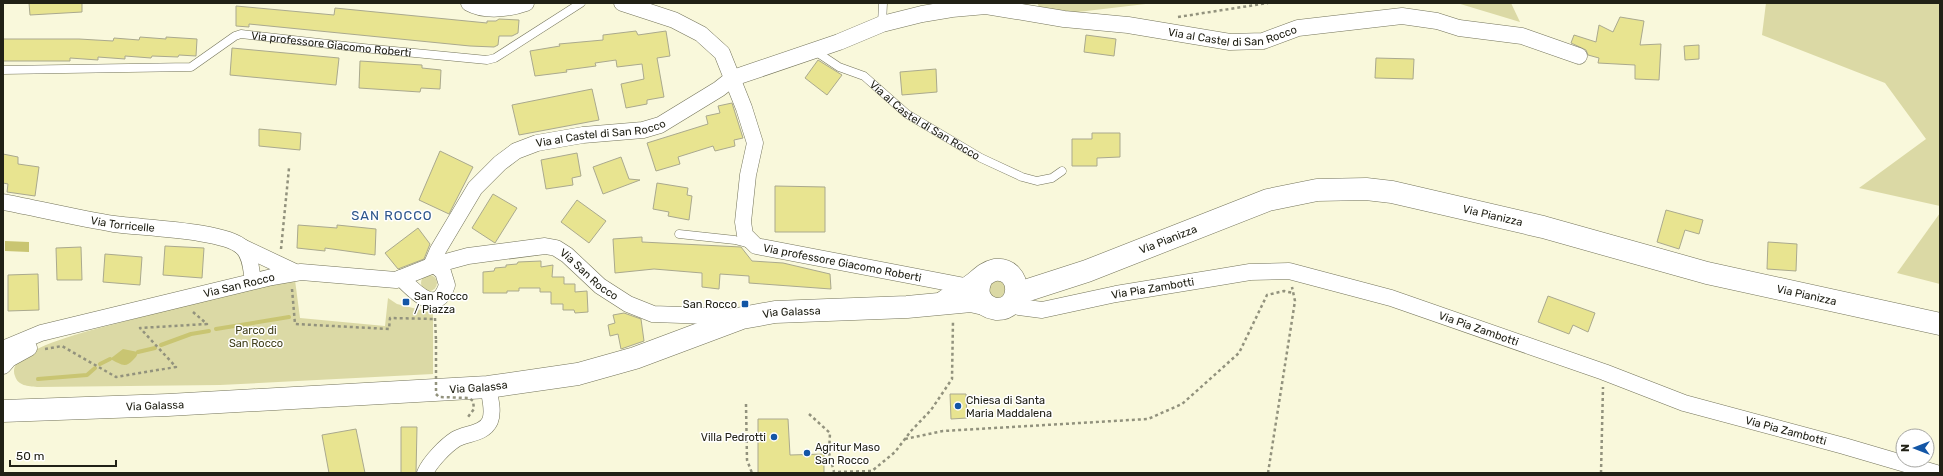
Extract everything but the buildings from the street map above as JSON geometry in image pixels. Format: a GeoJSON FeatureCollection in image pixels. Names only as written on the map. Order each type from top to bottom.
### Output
{"type":"FeatureCollection","features":[{"type":"Feature","properties":{"kind":"main road","name":"Via Pianizza"},"geometry":{"type":"LineString","coordinates":[[984,304],[989,307],[1001,309],[1026,291],[1086,271],[1268,200],[1317,190],[1366,189],[1392,192],[1543,227],[1707,273],[1940,324]]}},
{"type":"Feature","properties":{"kind":"main road","name":"Via Pianizza"},"geometry":{"type":"LineString","coordinates":[[977,281],[988,272],[1000,270],[1025,279],[1052,282]]}},
{"type":"Feature","properties":{"kind":"main road"},"geometry":{"type":"LineString","coordinates":[[1011,275],[1017,286],[1013,301]]}},
{"type":"Feature","properties":{"kind":"main road"},"geometry":{"type":"LineString","coordinates":[[977,281],[979,294],[984,304]]}},
{"type":"Feature","properties":{"kind":"main road","name":"Via Galassa"},"geometry":{"type":"LineString","coordinates":[[945,303],[977,281]]}},
{"type":"Feature","properties":{"kind":"main road","name":"Via Galassa"},"geometry":{"type":"LineString","coordinates":[[3,410],[183,404],[488,388],[578,374],[635,358],[742,318],[775,312],[907,307],[971,301],[984,304]]}},
{"type":"Feature","properties":{"kind":"street"},"geometry":{"type":"LineString","coordinates":[[469,3],[482,7],[502,8],[526,3]]}},
{"type":"Feature","properties":{"kind":"street","name":"Via professore Giacomo Roberti"},"geometry":{"type":"LineString","coordinates":[[622,3],[674,20],[701,34],[722,53],[733,78],[755,143],[748,175],[743,222],[745,235],[756,246],[929,280],[977,281]]}},
{"type":"Feature","properties":{"kind":"street","name":"Via al Castel di San Rocco"},"geometry":{"type":"LineString","coordinates":[[433,266],[438,250],[475,188],[500,163],[516,151],[537,143],[583,135],[643,130],[660,125],[719,89],[733,78],[815,51],[882,24],[944,10],[986,6],[1064,19],[1128,25],[1230,42],[1263,41],[1298,28],[1402,16],[1437,21],[1460,28],[1522,36],[1579,56]]}},
{"type":"Feature","properties":{"kind":"street","name":"Via Torricelle"},"geometry":{"type":"LineString","coordinates":[[3,202],[113,223],[202,233],[233,242],[295,272]]}},
{"type":"Feature","properties":{"kind":"street","name":"Via San Rocco"},"geometry":{"type":"LineString","coordinates":[[3,349],[41,333],[252,281],[295,272],[389,281],[468,256],[545,246],[556,248],[567,254],[600,286],[628,304],[653,314],[686,314],[742,318]]}},
{"type":"Feature","properties":{"kind":"street"},"geometry":{"type":"LineString","coordinates":[[242,247],[248,254],[252,281]]}},
{"type":"Feature","properties":{"kind":"street"},"geometry":{"type":"LineString","coordinates":[[401,278],[420,297],[430,300],[435,299],[442,295],[447,285],[443,272],[433,266]]}},
{"type":"Feature","properties":{"kind":"street","name":"Via Pia Zambotti"},"geometry":{"type":"LineString","coordinates":[[1013,301],[1019,307],[1042,310],[1116,294],[1250,272],[1289,271],[1391,298],[1604,372],[1684,403],[1844,446],[1936,473]]}},
{"type":"Feature","properties":{"kind":"street","name":"Via professore Giacomo Roberti"},"geometry":{"type":"LineString","coordinates":[[929,280],[945,303]]}},
{"type":"Feature","properties":{"kind":"street","name":"Via San Rocco"},"geometry":{"type":"LineString","coordinates":[[3,366],[9,359],[24,350],[80,324]]}},
{"type":"Feature","properties":{"kind":"street"},"geometry":{"type":"LineString","coordinates":[[425,473],[431,462],[456,440],[484,429],[490,421],[492,413],[488,388]]}},
{"type":"Feature","properties":{"kind":"lane","name":"Via professore Giacomo Roberti"},"geometry":{"type":"LineString","coordinates":[[3,70],[191,67],[240,34],[487,60],[495,58],[581,3]]}},
{"type":"Feature","properties":{"kind":"lane"},"geometry":{"type":"LineString","coordinates":[[882,24],[883,3]]}},
{"type":"Feature","properties":{"kind":"lane","name":"Via al Castel di San Rocco"},"geometry":{"type":"LineString","coordinates":[[815,51],[839,67],[864,76],[907,114],[981,158],[1022,177],[1037,181],[1052,178],[1062,171]]}},
{"type":"Feature","properties":{"kind":"lane","name":"Via professore Giacomo Roberti"},"geometry":{"type":"LineString","coordinates":[[679,234],[734,240],[756,246]]}},
{"type":"Feature","properties":{"kind":"path"},"geometry":{"type":"LineString","coordinates":[[1173,18],[1268,3]]}},
{"type":"Feature","properties":{"kind":"path"},"geometry":{"type":"LineString","coordinates":[[280,266],[289,168]]}},
{"type":"Feature","properties":{"kind":"path"},"geometry":{"type":"LineString","coordinates":[[1268,473],[1295,301],[1289,271]]}},
{"type":"Feature","properties":{"kind":"path"},"geometry":{"type":"LineString","coordinates":[[285,287],[292,286],[295,324],[389,329],[390,318],[435,319],[436,394],[439,397],[470,398],[473,401],[474,409],[468,417]]}},
{"type":"Feature","properties":{"kind":"path"},"geometry":{"type":"LineString","coordinates":[[905,439],[943,431],[1148,419],[1182,404],[1239,353],[1267,295],[1284,291],[1293,293]]}},
{"type":"Feature","properties":{"kind":"path"},"geometry":{"type":"LineString","coordinates":[[808,414],[830,433],[829,453],[834,472],[871,472],[895,452],[932,410],[952,379],[945,303]]}},
{"type":"Feature","properties":{"kind":"path"},"geometry":{"type":"LineString","coordinates":[[44,349],[62,346],[116,377],[176,367],[140,328],[207,324],[188,307]]}},
{"type":"Feature","properties":{"kind":"path"},"geometry":{"type":"LineString","coordinates":[[1601,473],[1604,372]]}},
{"type":"Feature","properties":{"kind":"path"},"geometry":{"type":"LineString","coordinates":[[746,404],[747,460],[752,473]]}},
{"type":"Feature","properties":{"kind":"green space"},"geometry":{"type":"Polygon","coordinates":[[[1037,3],[1154,3],[1044,16],[1037,3]]]}},
{"type":"Feature","properties":{"kind":"green space"},"geometry":{"type":"Polygon","coordinates":[[[1457,3],[1511,3],[1520,22],[1457,3]]]}},
{"type":"Feature","properties":{"kind":"green space"},"geometry":{"type":"Polygon","coordinates":[[[1766,3],[1940,3],[1940,206],[1859,188],[1926,139],[1885,83],[1762,35],[1766,3]]]}},
{"type":"Feature","properties":{"kind":"green space"},"geometry":{"type":"Polygon","coordinates":[[[1940,213],[1940,284],[1897,273],[1940,213]]]}},
{"type":"Feature","properties":{"kind":"green space"},"geometry":{"type":"Polygon","coordinates":[[[426,275],[432,275],[437,280],[435,289],[432,291],[426,291],[421,286],[421,280],[426,275]]]}},
{"type":"Feature","properties":{"kind":"green space"},"geometry":{"type":"Polygon","coordinates":[[[1004,279],[1009,293],[996,301],[986,288],[989,281],[1004,279]]]}},
{"type":"Feature","properties":{"kind":"green space","name":"Parco di San Rocco"},"geometry":{"type":"Polygon","coordinates":[[[295,280],[300,318],[385,326],[388,298],[397,304],[433,313],[433,374],[220,385],[37,387],[21,384],[16,379],[14,368],[20,360],[32,352],[59,340],[192,304],[295,280]]]}},
{"type":"Feature","properties":{"kind":"shaded area"},"geometry":{"type":"Polygon","coordinates":[[[5,241],[29,242],[29,252],[5,251],[5,241]]]}},
{"type":"Feature","properties":{"kind":"shaded area"},"geometry":{"type":"Polygon","coordinates":[[[123,349],[138,352],[136,357],[130,363],[123,365],[110,359],[123,349]]]}},
{"type":"Feature","properties":{"kind":"waterway"},"geometry":{"type":"LineString","coordinates":[[216,329],[289,317]]}},
{"type":"Feature","properties":{"kind":"waterway"},"geometry":{"type":"LineString","coordinates":[[161,345],[191,334],[209,331]]}},
{"type":"Feature","properties":{"kind":"waterway"},"geometry":{"type":"LineString","coordinates":[[138,352],[155,348]]}},
{"type":"Feature","properties":{"kind":"waterway"},"geometry":{"type":"LineString","coordinates":[[100,364],[110,359]]}},
{"type":"Feature","properties":{"kind":"waterway"},"geometry":{"type":"LineString","coordinates":[[38,379],[87,375],[95,368]]}},
{"type":"Feature","properties":{"kind":"place","name":"San Rocco / Piazza"},"geometry":{"type":"Point","coordinates":[406,302]}},
{"type":"Feature","properties":{"kind":"place","name":"San Rocco"},"geometry":{"type":"Point","coordinates":[745,304]}},
{"type":"Feature","properties":{"kind":"place","name":"Chiesa di Santa Maria Maddalena"},"geometry":{"type":"Point","coordinates":[958,406]}},
{"type":"Feature","properties":{"kind":"place","name":"Villa Pedrotti"},"geometry":{"type":"Point","coordinates":[774,437]}},
{"type":"Feature","properties":{"kind":"place","name":"Agritur Maso San Rocco"},"geometry":{"type":"Point","coordinates":[807,453]}},
{"type":"Feature","properties":{"kind":"district","name":"SAN ROCCO"},"geometry":{"type":"Point","coordinates":[392,215]}}]}
